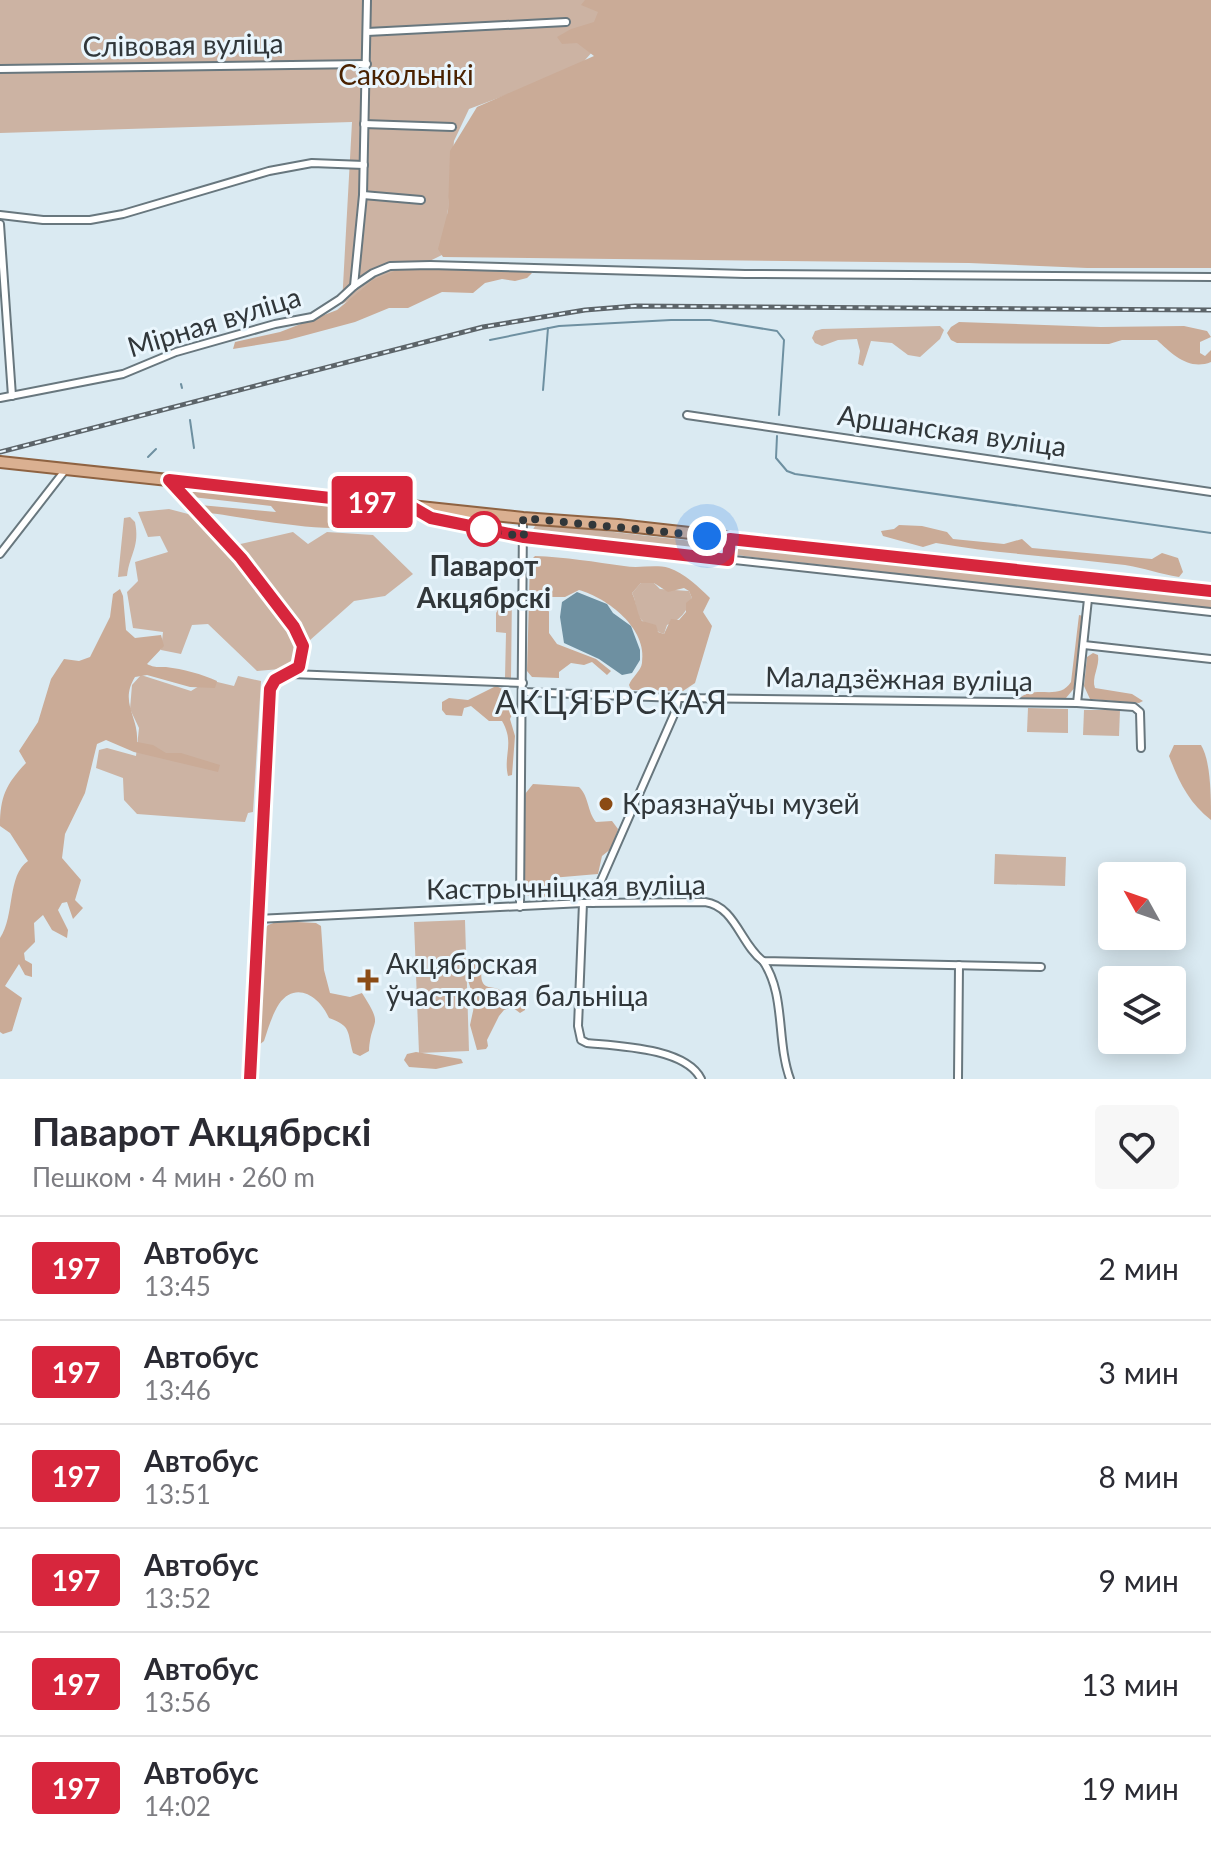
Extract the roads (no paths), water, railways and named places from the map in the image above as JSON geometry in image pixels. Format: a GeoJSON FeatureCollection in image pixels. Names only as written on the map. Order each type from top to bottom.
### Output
{"type":"FeatureCollection","features":[{"type":"Feature","properties":{"kind":"main road"},"geometry":{"type":"LineString","coordinates":[[0,462],[412,507],[618,525],[1211,591]]}},
{"type":"Feature","properties":{"kind":"street"},"geometry":{"type":"LineString","coordinates":[[354,286],[363,195],[367,0]]}},
{"type":"Feature","properties":{"kind":"street"},"geometry":{"type":"LineString","coordinates":[[367,32],[566,22]]}},
{"type":"Feature","properties":{"kind":"street","name":"Слівовая вуліца"},"geometry":{"type":"LineString","coordinates":[[0,69],[367,64]]}},
{"type":"Feature","properties":{"kind":"street"},"geometry":{"type":"LineString","coordinates":[[364,124],[452,127]]}},
{"type":"Feature","properties":{"kind":"street"},"geometry":{"type":"LineString","coordinates":[[0,215],[43,220],[90,220],[123,214],[269,171],[312,163],[364,165]]}},
{"type":"Feature","properties":{"kind":"street"},"geometry":{"type":"LineString","coordinates":[[363,195],[421,200]]}},
{"type":"Feature","properties":{"kind":"street"},"geometry":{"type":"LineString","coordinates":[[0,224],[12,396]]}},
{"type":"Feature","properties":{"kind":"street","name":"Мірная вуліца"},"geometry":{"type":"LineString","coordinates":[[0,398],[123,374],[189,348],[312,317],[354,286],[390,266],[745,274],[1211,277]]}},
{"type":"Feature","properties":{"kind":"street","name":"Аршанская вуліца"},"geometry":{"type":"LineString","coordinates":[[687,415],[1211,492]]}},
{"type":"Feature","properties":{"kind":"street"},"geometry":{"type":"LineString","coordinates":[[0,554],[66,469]]}},
{"type":"Feature","properties":{"kind":"street"},"geometry":{"type":"LineString","coordinates":[[169,480],[241,558],[294,627],[303,646],[301,664],[309,675]]}},
{"type":"Feature","properties":{"kind":"street"},"geometry":{"type":"LineString","coordinates":[[412,507],[431,518],[524,537],[1211,612]]}},
{"type":"Feature","properties":{"kind":"street"},"geometry":{"type":"LineString","coordinates":[[520,907],[523,518]]}},
{"type":"Feature","properties":{"kind":"street"},"geometry":{"type":"LineString","coordinates":[[728,560],[730,539]]}},
{"type":"Feature","properties":{"kind":"street"},"geometry":{"type":"LineString","coordinates":[[1077,703],[1088,599]]}},
{"type":"Feature","properties":{"kind":"street"},"geometry":{"type":"LineString","coordinates":[[1084,645],[1211,659]]}},
{"type":"Feature","properties":{"kind":"street"},"geometry":{"type":"LineString","coordinates":[[250,1079],[270,689],[275,680],[301,664]]}},
{"type":"Feature","properties":{"kind":"street"},"geometry":{"type":"LineString","coordinates":[[287,673],[523,683]]}},
{"type":"Feature","properties":{"kind":"street","name":"Маладзёжная вуліца"},"geometry":{"type":"LineString","coordinates":[[523,692],[678,698],[1077,703],[1134,707],[1140,712],[1141,748]]}},
{"type":"Feature","properties":{"kind":"street"},"geometry":{"type":"LineString","coordinates":[[593,903],[676,710],[678,698]]}},
{"type":"Feature","properties":{"kind":"street"},"geometry":{"type":"LineString","coordinates":[[583,903],[578,1026],[581,1040],[631,1047],[678,1059],[694,1068],[701,1079]]}},
{"type":"Feature","properties":{"kind":"street","name":"Кастрычніцкая вуліца"},"geometry":{"type":"LineString","coordinates":[[257,919],[583,903],[713,903],[728,914],[774,980],[779,1033],[790,1079]]}},
{"type":"Feature","properties":{"kind":"street"},"geometry":{"type":"LineString","coordinates":[[763,961],[1041,967]]}},
{"type":"Feature","properties":{"kind":"street"},"geometry":{"type":"LineString","coordinates":[[958,1079],[959,965]]}},
{"type":"Feature","properties":{"kind":"water"},"geometry":{"type":"Polygon","coordinates":[[[577,592],[607,604],[613,613],[631,626],[640,650],[640,660],[632,673],[622,675],[599,659],[564,643],[560,617],[562,602],[577,592]]]}},
{"type":"Feature","properties":{"kind":"waterway"},"geometry":{"type":"LineString","coordinates":[[490,340],[559,326],[671,320],[710,320],[777,331],[784,340],[779,415]]}},
{"type":"Feature","properties":{"kind":"waterway"},"geometry":{"type":"LineString","coordinates":[[543,390],[548,328]]}},
{"type":"Feature","properties":{"kind":"waterway"},"geometry":{"type":"LineString","coordinates":[[181,384],[182,388]]}},
{"type":"Feature","properties":{"kind":"waterway"},"geometry":{"type":"LineString","coordinates":[[190,420],[194,448]]}},
{"type":"Feature","properties":{"kind":"waterway"},"geometry":{"type":"LineString","coordinates":[[777,436],[776,458],[787,471],[795,474],[1211,533]]}},
{"type":"Feature","properties":{"kind":"waterway"},"geometry":{"type":"LineString","coordinates":[[148,457],[156,449]]}},
{"type":"Feature","properties":{"kind":"railway"},"geometry":{"type":"LineString","coordinates":[[0,452],[483,327],[585,310],[635,306],[1211,310]]}},
{"type":"Feature","properties":{"kind":"place","name":"Паварот Акцябрскі"},"geometry":{"type":"Point","coordinates":[484,529]}},
{"type":"Feature","properties":{"kind":"place","name":"Краязнаўчы музей"},"geometry":{"type":"Point","coordinates":[606,804]}},
{"type":"Feature","properties":{"kind":"place","name":"Акцябрская ўчастковая бальніца"},"geometry":{"type":"Point","coordinates":[368,980]}},
{"type":"Feature","properties":{"kind":"district","name":"АКЦЯБРСКАЯ"},"geometry":{"type":"Point","coordinates":[612,703]}},
{"type":"Feature","properties":{"kind":"park label","name":"Сакольнікі"},"geometry":{"type":"Point","coordinates":[406,75]}}]}
